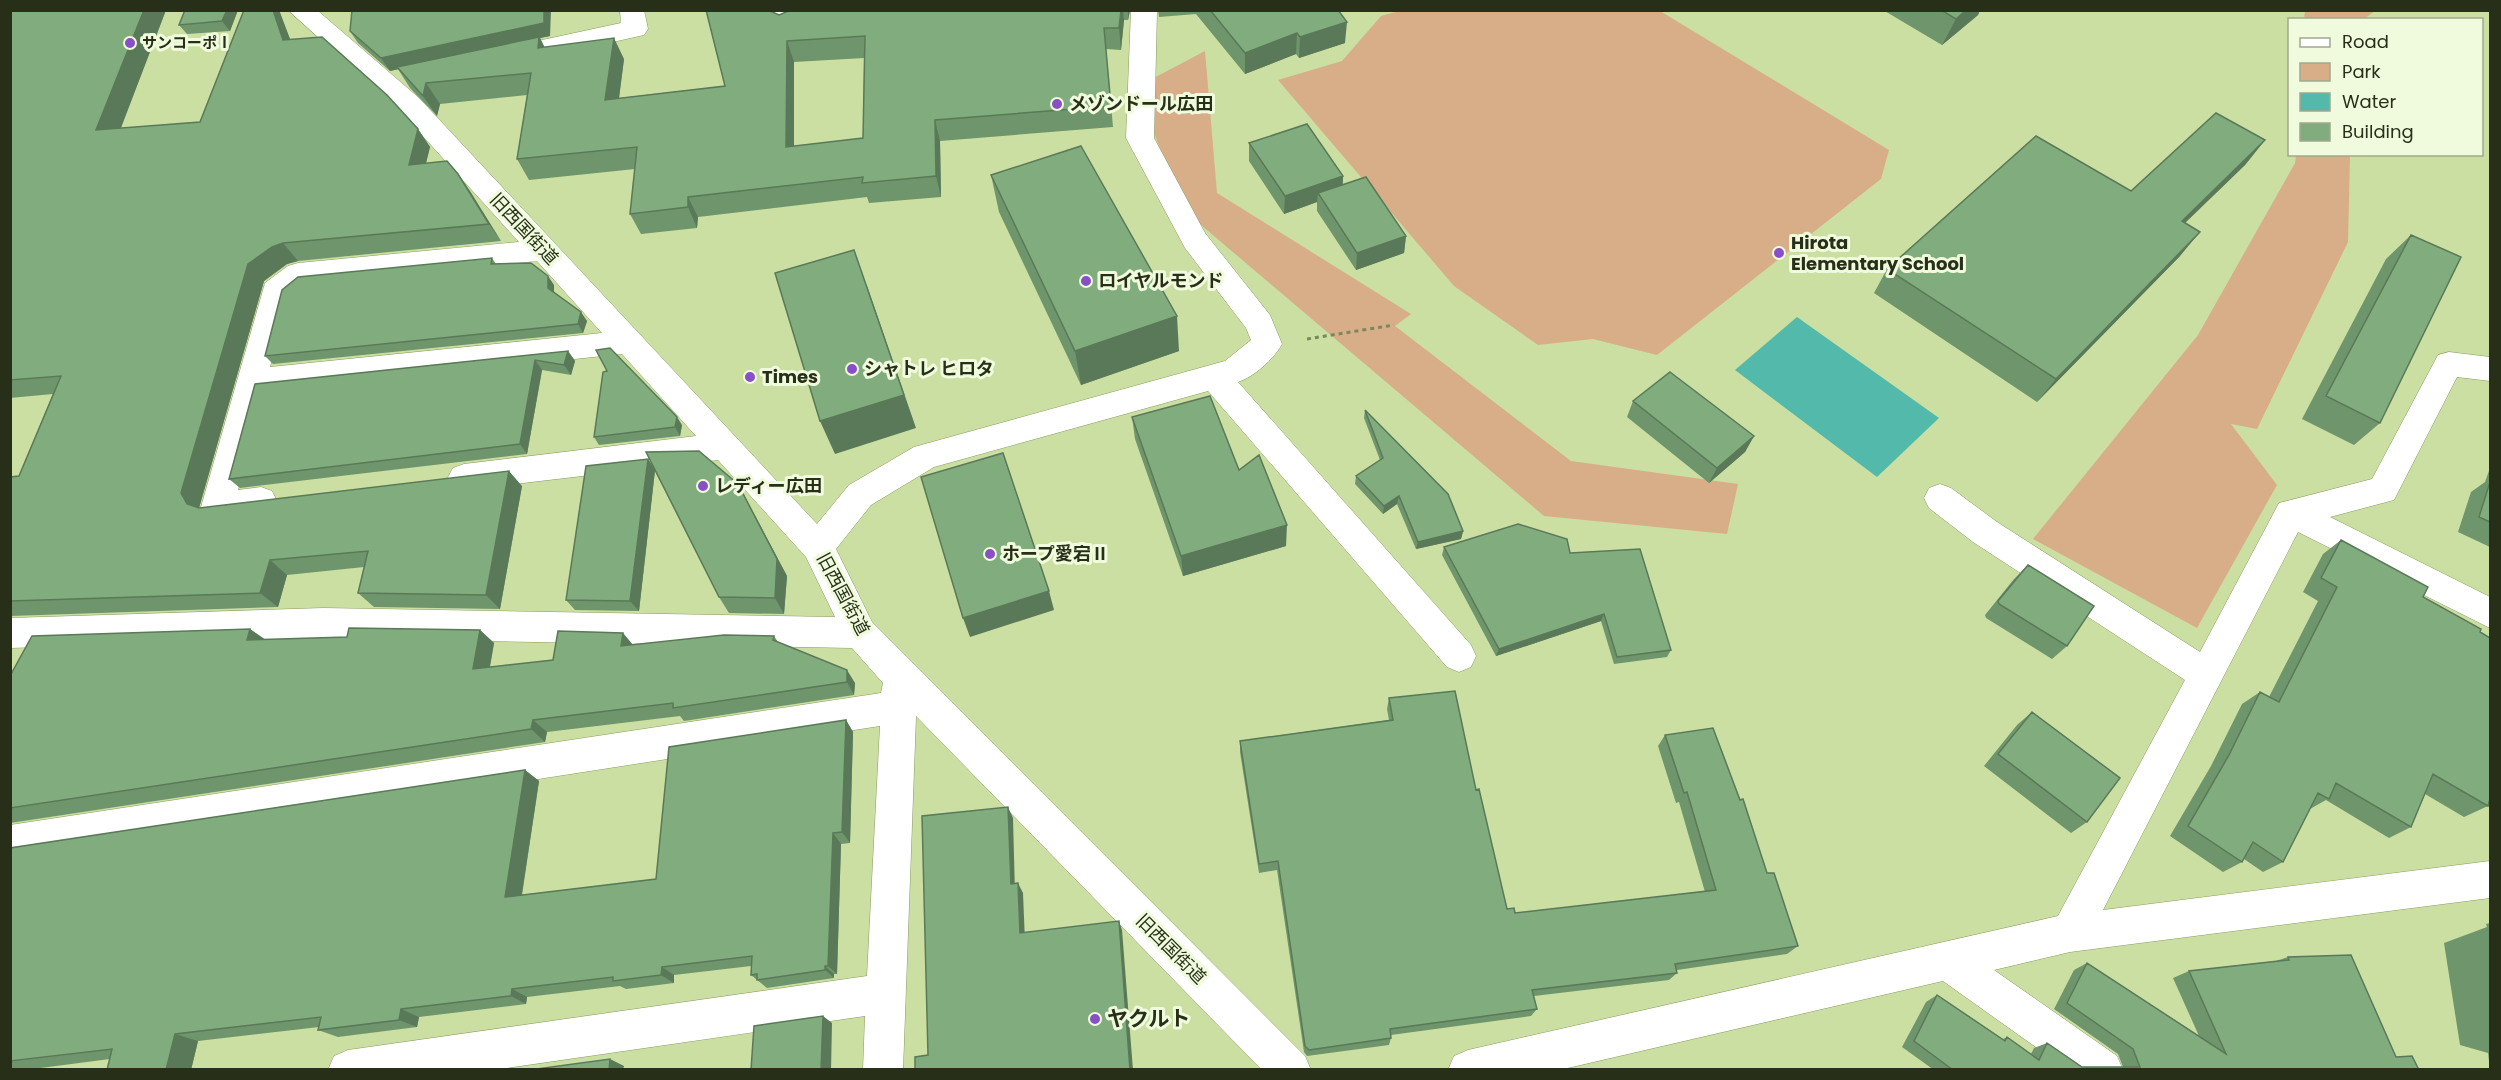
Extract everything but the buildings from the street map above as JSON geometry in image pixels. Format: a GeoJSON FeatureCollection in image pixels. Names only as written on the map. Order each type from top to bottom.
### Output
{"type":"FeatureCollection","features":[{"type":"Feature","properties":{"kind":"street","name":"旧西国街道"},"geometry":{"type":"LineString","coordinates":[[300,10],[410,105],[818,547],[860,633],[898,692],[1291,1070]]}},
{"type":"Feature","properties":{"kind":"street"},"geometry":{"type":"LineString","coordinates":[[818,547],[860,495],[925,456],[1235,371],[1267,344],[1259,323],[1195,240],[1140,138],[1144,10]]}},
{"type":"Feature","properties":{"kind":"street"},"geometry":{"type":"LineString","coordinates":[[498,59],[635,29],[632,12]]}},
{"type":"Feature","properties":{"kind":"street"},"geometry":{"type":"LineString","coordinates":[[384,83],[419,76]]}},
{"type":"Feature","properties":{"kind":"street"},"geometry":{"type":"LineString","coordinates":[[287,498],[217,507],[274,291],[298,274],[544,250]]}},
{"type":"Feature","properties":{"kind":"street"},"geometry":{"type":"LineString","coordinates":[[250,381],[628,342]]}},
{"type":"Feature","properties":{"kind":"street"},"geometry":{"type":"LineString","coordinates":[[2070,933],[2291,513],[2383,490],[2449,364],[2490,369]]}},
{"type":"Feature","properties":{"kind":"street"},"geometry":{"type":"LineString","coordinates":[[1215,377],[1459,656]]}},
{"type":"Feature","properties":{"kind":"street"},"geometry":{"type":"LineString","coordinates":[[440,480],[723,446]]}},
{"type":"Feature","properties":{"kind":"street"},"geometry":{"type":"LineString","coordinates":[[1940,498],[1985,532],[2206,675]]}},
{"type":"Feature","properties":{"kind":"street"},"geometry":{"type":"LineString","coordinates":[[2291,513],[2490,613]]}},
{"type":"Feature","properties":{"kind":"street"},"geometry":{"type":"LineString","coordinates":[[26,664],[26,633],[323,623],[860,633]]}},
{"type":"Feature","properties":{"kind":"street"},"geometry":{"type":"LineString","coordinates":[[10,843],[898,692],[883,1070]]}},
{"type":"Feature","properties":{"kind":"street"},"geometry":{"type":"LineString","coordinates":[[1468,1070],[2070,933],[2490,880]]}},
{"type":"Feature","properties":{"kind":"street"},"geometry":{"type":"LineString","coordinates":[[1947,961],[2103,1070]]}},
{"type":"Feature","properties":{"kind":"street"},"geometry":{"type":"LineString","coordinates":[[348,1070],[887,993]]}},
{"type":"Feature","properties":{"kind":"path"},"geometry":{"type":"LineString","coordinates":[[1267,344],[1394,325]]}},
{"type":"Feature","properties":{"kind":"green space"},"geometry":{"type":"Polygon","coordinates":[[[2305,10],[2375,11],[2365,18],[2304,18],[2305,10]]]}},
{"type":"Feature","properties":{"kind":"green space"},"geometry":{"type":"Polygon","coordinates":[[[1399,11],[1660,11],[1889,150],[1881,179],[1657,355],[1593,339],[1538,345],[1454,286],[1278,80],[1342,61],[1381,16],[1399,11]]]}},
{"type":"Feature","properties":{"kind":"green space"},"geometry":{"type":"Polygon","coordinates":[[[1205,51],[1217,193],[1411,314],[1395,326],[1571,461],[1738,484],[1727,534],[1544,516],[1181,208],[1147,113],[1150,80],[1205,51]]]}},
{"type":"Feature","properties":{"kind":"green space"},"geometry":{"type":"Polygon","coordinates":[[[2296,156],[2350,156],[2348,242],[2257,429],[2231,424],[2277,485],[2197,628],[2033,539],[2198,335],[2295,163],[2296,156]]]}},
{"type":"Feature","properties":{"kind":"water"},"geometry":{"type":"Polygon","coordinates":[[[1797,317],[1939,418],[1877,477],[1735,370],[1797,317]]]}},
{"type":"Feature","properties":{"kind":"place","name":"サンコーポⅠ"},"geometry":{"type":"Point","coordinates":[130,43]}},
{"type":"Feature","properties":{"kind":"place","name":"メゾンドール広田"},"geometry":{"type":"Point","coordinates":[1057,104]}},
{"type":"Feature","properties":{"kind":"place","name":"Hirota Elementary School"},"geometry":{"type":"Point","coordinates":[1779,253]}},
{"type":"Feature","properties":{"kind":"place","name":"ロイヤルモンド"},"geometry":{"type":"Point","coordinates":[1086,281]}},
{"type":"Feature","properties":{"kind":"place","name":"シャトレ ヒロタ"},"geometry":{"type":"Point","coordinates":[852,369]}},
{"type":"Feature","properties":{"kind":"place","name":"Times"},"geometry":{"type":"Point","coordinates":[750,377]}},
{"type":"Feature","properties":{"kind":"place","name":"レディー広田"},"geometry":{"type":"Point","coordinates":[703,486]}},
{"type":"Feature","properties":{"kind":"place","name":"ホープ愛宕Ⅱ"},"geometry":{"type":"Point","coordinates":[990,554]}},
{"type":"Feature","properties":{"kind":"place","name":"ヤクルト"},"geometry":{"type":"Point","coordinates":[1095,1019]}}]}
